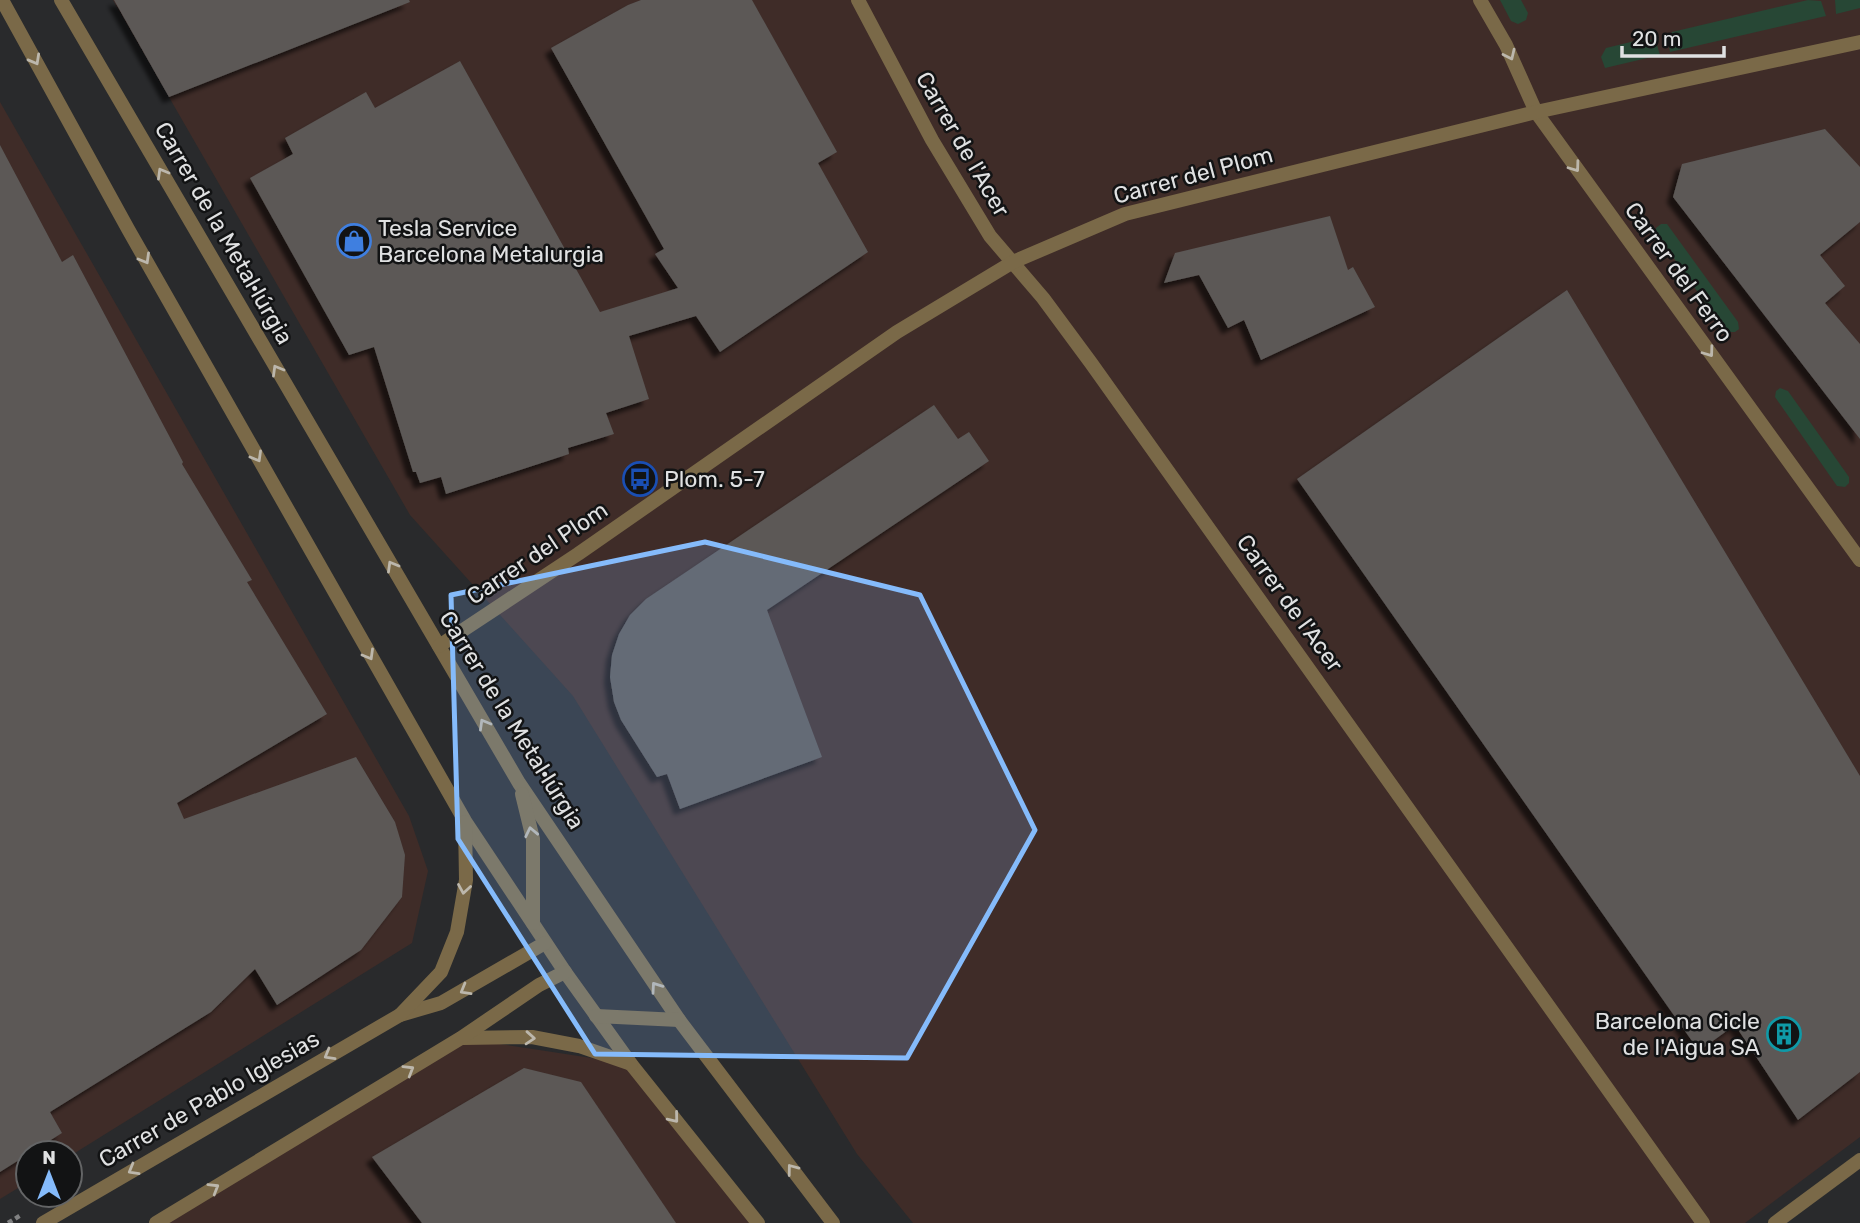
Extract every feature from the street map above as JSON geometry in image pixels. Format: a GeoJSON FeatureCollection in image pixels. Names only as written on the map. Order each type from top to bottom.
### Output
{"type":"FeatureCollection","features":[{"type":"Feature","properties":{"kind":"street"},"geometry":{"type":"LineString","coordinates":[[2,0],[128,229],[465,821],[545,943],[631,1065],[758,1223]]}},
{"type":"Feature","properties":{"kind":"street","name":"Carrer de la Metal·lúrgia"},"geometry":{"type":"LineString","coordinates":[[61,0],[519,783],[679,1020],[834,1223]]}},
{"type":"Feature","properties":{"kind":"street","name":"Carrer de l'Acer"},"geometry":{"type":"LineString","coordinates":[[858,0],[932,140],[990,236],[1091,363],[1703,1223]]}},
{"type":"Feature","properties":{"kind":"street","name":"Carrer del Ferro"},"geometry":{"type":"LineString","coordinates":[[1480,0],[1506,45],[1536,112],[1860,560]]}},
{"type":"Feature","properties":{"kind":"street","name":"Carrer del Plom"},"geometry":{"type":"LineString","coordinates":[[439,646],[588,547],[897,332],[1013,262],[1125,214],[1536,112],[1860,42]]}},
{"type":"Feature","properties":{"kind":"street"},"geometry":{"type":"LineString","coordinates":[[519,783],[533,839],[533,924]]}},
{"type":"Feature","properties":{"kind":"street","name":"Carrer de Pablo Iglesias"},"geometry":{"type":"LineString","coordinates":[[400,1015],[441,972],[457,932],[466,880],[465,821]]}},
{"type":"Feature","properties":{"kind":"street","name":"Carrer de Pablo Iglesias"},"geometry":{"type":"LineString","coordinates":[[43,1223],[400,1015],[441,1003],[545,943]]}},
{"type":"Feature","properties":{"kind":"street"},"geometry":{"type":"LineString","coordinates":[[156,1223],[461,1038],[539,985],[565,972]]}},
{"type":"Feature","properties":{"kind":"street"},"geometry":{"type":"LineString","coordinates":[[596,1016],[679,1020]]}},
{"type":"Feature","properties":{"kind":"street"},"geometry":{"type":"LineString","coordinates":[[461,1038],[532,1037],[579,1046],[631,1065]]}},
{"type":"Feature","properties":{"kind":"street"},"geometry":{"type":"LineString","coordinates":[[1775,1223],[1860,1160]]}},
{"type":"Feature","properties":{"kind":"highlighted area"},"geometry":{"type":"Polygon","coordinates":[[[705,542],[920,595],[1035,830],[907,1058],[595,1054],[458,839],[451,595],[705,542]]]}},
{"type":"Feature","properties":{"kind":"shaded area"},"geometry":{"type":"Polygon","coordinates":[[[113,0],[1860,0],[1860,1137],[1745,1223],[913,1223],[857,1154],[573,696],[410,515],[113,0]]]}},
{"type":"Feature","properties":{"kind":"shaded area"},"geometry":{"type":"Polygon","coordinates":[[[0,102],[409,816],[428,871],[412,943],[84,1147],[84,1139],[14,1139],[14,1190],[0,1199],[0,102]]]}},
{"type":"Feature","properties":{"kind":"shaded area"},"geometry":{"type":"Polygon","coordinates":[[[461,1038],[631,1064],[750,1223],[156,1223],[461,1038]]]}},
{"type":"Feature","properties":{"kind":"green space"},"geometry":{"type":"Polygon","coordinates":[[[1500,0],[1521,0],[1528,13],[1526,20],[1518,24],[1511,21],[1500,0]]]}},
{"type":"Feature","properties":{"kind":"green space"},"geometry":{"type":"Polygon","coordinates":[[[1808,0],[1821,1],[1826,16],[1670,52],[1668,41],[1672,32],[1808,0]]]}},
{"type":"Feature","properties":{"kind":"green space"},"geometry":{"type":"Polygon","coordinates":[[[1835,0],[1860,0],[1860,8],[1836,14],[1835,0]]]}},
{"type":"Feature","properties":{"kind":"green space"},"geometry":{"type":"Polygon","coordinates":[[[1647,38],[1656,42],[1660,55],[1605,68],[1601,57],[1606,48],[1647,38]]]}},
{"type":"Feature","properties":{"kind":"green space"},"geometry":{"type":"Polygon","coordinates":[[[1667,224],[1738,322],[1739,329],[1735,332],[1726,332],[1656,233],[1656,228],[1667,224]]]}},
{"type":"Feature","properties":{"kind":"green space"},"geometry":{"type":"Polygon","coordinates":[[[1780,388],[1788,391],[1849,477],[1849,483],[1845,487],[1837,486],[1775,397],[1780,388]]]}},
{"type":"Feature","properties":{"kind":"building"},"geometry":{"type":"Polygon","coordinates":[[[114,0],[409,0],[410,2],[169,97],[114,0]]]}},
{"type":"Feature","properties":{"kind":"building"},"geometry":{"type":"Polygon","coordinates":[[[641,0],[752,0],[837,152],[818,163],[868,252],[720,352],[696,316],[629,336],[649,399],[606,413],[614,434],[568,448],[569,454],[446,494],[441,477],[420,483],[416,472],[413,472],[374,347],[349,355],[250,178],[293,154],[285,138],[366,92],[375,108],[460,61],[600,312],[678,288],[655,254],[664,249],[551,48],[641,0]]]}},
{"type":"Feature","properties":{"kind":"building"},"geometry":{"type":"Polygon","coordinates":[[[1825,129],[1860,167],[1860,222],[1820,255],[1845,286],[1825,303],[1860,344],[1860,439],[1673,197],[1682,164],[1825,129]]]}},
{"type":"Feature","properties":{"kind":"building"},"geometry":{"type":"Polygon","coordinates":[[[0,145],[62,262],[73,255],[182,464],[252,580],[247,582],[327,714],[177,803],[184,819],[356,757],[395,822],[405,855],[402,897],[361,950],[277,1005],[255,969],[211,1012],[50,1112],[62,1133],[52,1139],[14,1139],[14,1163],[0,1172],[0,145]]]}},
{"type":"Feature","properties":{"kind":"building"},"geometry":{"type":"Polygon","coordinates":[[[1330,216],[1348,270],[1353,267],[1375,307],[1261,360],[1244,320],[1228,328],[1199,275],[1164,283],[1175,253],[1330,216]]]}},
{"type":"Feature","properties":{"kind":"building"},"geometry":{"type":"Polygon","coordinates":[[[1567,290],[1860,776],[1860,1072],[1798,1120],[1735,1025],[1699,1051],[1297,479],[1567,290]]]}},
{"type":"Feature","properties":{"kind":"building"},"geometry":{"type":"Polygon","coordinates":[[[934,405],[958,439],[969,432],[989,461],[767,610],[822,757],[680,809],[667,774],[657,777],[621,720],[614,702],[610,677],[612,655],[619,634],[630,615],[646,599],[934,405]]]}},
{"type":"Feature","properties":{"kind":"building"},"geometry":{"type":"Polygon","coordinates":[[[524,1068],[581,1082],[676,1223],[422,1223],[372,1157],[524,1068]]]}},
{"type":"Feature","properties":{"kind":"place","name":"Tesla Service Barcelona Metalurgia"},"geometry":{"type":"Point","coordinates":[354,241]}},
{"type":"Feature","properties":{"kind":"place","name":"Plom. 5-7"},"geometry":{"type":"Point","coordinates":[640,479]}},
{"type":"Feature","properties":{"kind":"place","name":"Barcelona Cicle de l'Aigua SA"},"geometry":{"type":"Point","coordinates":[1784,1034]}}]}
